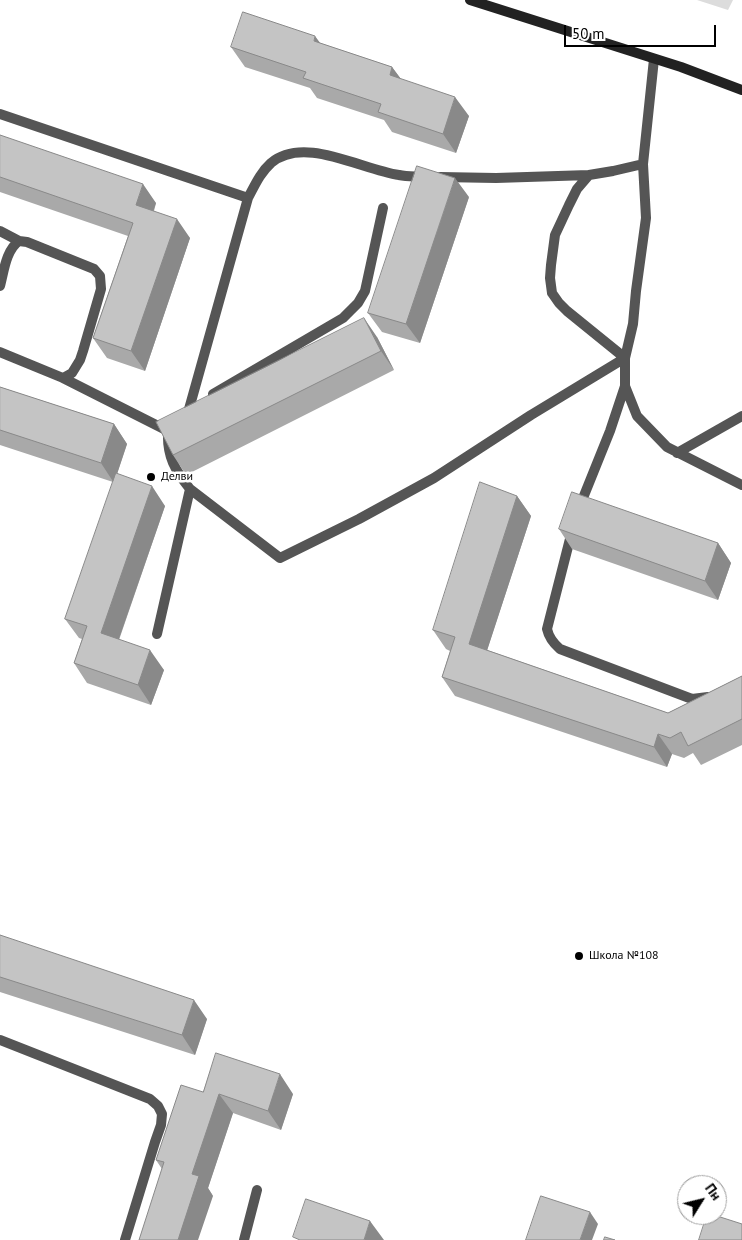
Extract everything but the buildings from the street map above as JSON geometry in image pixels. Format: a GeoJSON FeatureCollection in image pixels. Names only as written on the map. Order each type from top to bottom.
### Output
{"type":"FeatureCollection","features":[{"type":"Feature","properties":{"kind":"street"},"geometry":{"type":"LineString","coordinates":[[470,0],[680,67],[742,90]]}},
{"type":"Feature","properties":{"kind":"lane"},"geometry":{"type":"LineString","coordinates":[[654,59],[643,164],[646,218],[633,324],[626,358],[625,386],[610,430],[575,518],[547,629],[549,637],[560,649],[692,699],[716,693]]}},
{"type":"Feature","properties":{"kind":"lane"},"geometry":{"type":"LineString","coordinates":[[0,114],[248,198]]}},
{"type":"Feature","properties":{"kind":"lane"},"geometry":{"type":"LineString","coordinates":[[626,358],[531,415],[434,478],[359,519],[280,558],[190,490],[179,476],[171,460],[168,431],[182,413],[248,198],[261,173],[272,162],[284,156],[300,152],[326,154],[399,175],[496,178],[589,175],[643,164]]}},
{"type":"Feature","properties":{"kind":"lane"},"geometry":{"type":"LineString","coordinates":[[589,175],[577,188],[555,234],[550,278],[552,293],[567,311],[626,358]]}},
{"type":"Feature","properties":{"kind":"lane"},"geometry":{"type":"LineString","coordinates":[[182,413],[343,318],[358,303],[365,291],[383,208]]}},
{"type":"Feature","properties":{"kind":"lane"},"geometry":{"type":"LineString","coordinates":[[0,231],[19,241],[27,242],[94,269],[100,276],[101,289],[84,351],[72,373],[63,378]]}},
{"type":"Feature","properties":{"kind":"lane"},"geometry":{"type":"LineString","coordinates":[[0,286],[10,252],[19,241]]}},
{"type":"Feature","properties":{"kind":"lane"},"geometry":{"type":"LineString","coordinates":[[0,352],[63,378],[168,431]]}},
{"type":"Feature","properties":{"kind":"lane"},"geometry":{"type":"LineString","coordinates":[[625,386],[637,416],[667,447],[742,485]]}},
{"type":"Feature","properties":{"kind":"lane"},"geometry":{"type":"LineString","coordinates":[[677,452],[742,416]]}},
{"type":"Feature","properties":{"kind":"lane"},"geometry":{"type":"LineString","coordinates":[[157,634],[190,490]]}},
{"type":"Feature","properties":{"kind":"lane"},"geometry":{"type":"LineString","coordinates":[[0,1040],[150,1099],[158,1106],[162,1114],[161,1125],[125,1240]]}},
{"type":"Feature","properties":{"kind":"lane"},"geometry":{"type":"LineString","coordinates":[[244,1240],[257,1190]]}},
{"type":"Feature","properties":{"kind":"shaded area"},"geometry":{"type":"Polygon","coordinates":[[[697,0],[733,0],[728,10],[697,0]]]}},
{"type":"Feature","properties":{"kind":"place","name":"Делви"},"geometry":{"type":"Point","coordinates":[151,477]}},
{"type":"Feature","properties":{"kind":"place","name":"Школа №108"},"geometry":{"type":"Point","coordinates":[579,956]}}]}
